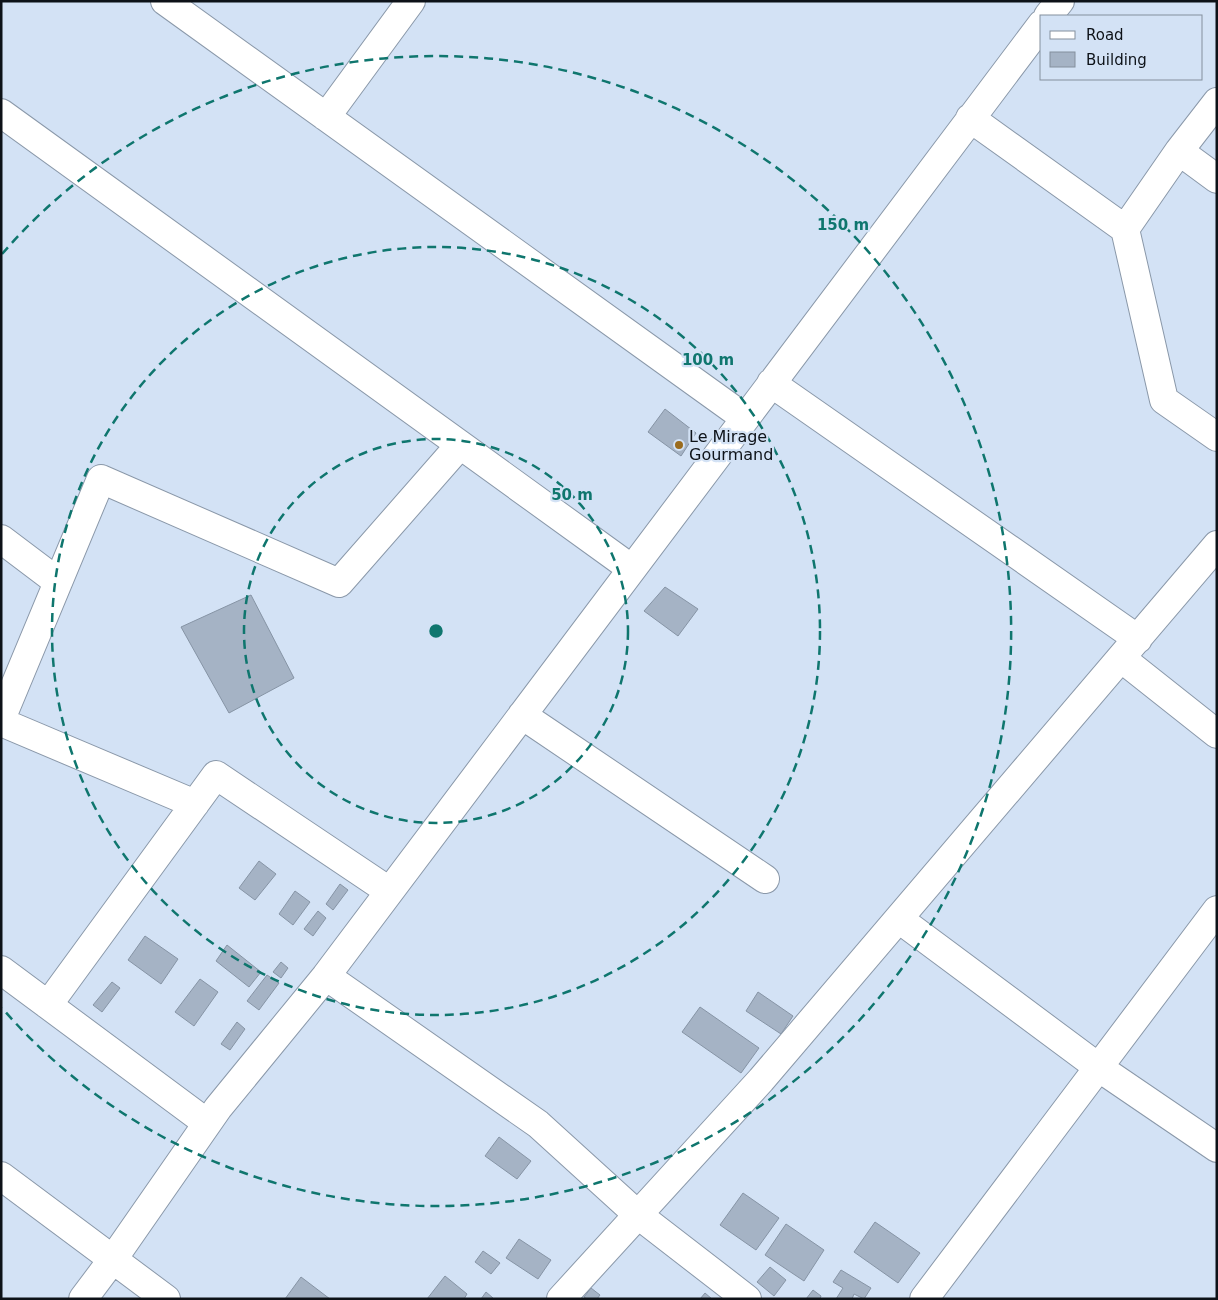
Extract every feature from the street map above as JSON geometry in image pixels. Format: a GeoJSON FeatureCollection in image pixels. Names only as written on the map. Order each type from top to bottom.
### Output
{"type":"FeatureCollection","features":[{"type":"Feature","properties":{"kind":"street"},"geometry":{"type":"LineString","coordinates":[[165,1],[745,418]]}},
{"type":"Feature","properties":{"kind":"street"},"geometry":{"type":"LineString","coordinates":[[326,116],[411,1]]}},
{"type":"Feature","properties":{"kind":"street"},"geometry":{"type":"LineString","coordinates":[[1049,15],[1060,1]]}},
{"type":"Feature","properties":{"kind":"street"},"geometry":{"type":"LineString","coordinates":[[83,1299],[218,1108],[326,976],[1040,27]]}},
{"type":"Feature","properties":{"kind":"street"},"geometry":{"type":"LineString","coordinates":[[1124,229],[1179,151],[1217,102]]}},
{"type":"Feature","properties":{"kind":"street"},"geometry":{"type":"LineString","coordinates":[[1,113],[632,569]]}},
{"type":"Feature","properties":{"kind":"street"},"geometry":{"type":"LineString","coordinates":[[970,118],[1124,229],[1164,400],[1217,437]]}},
{"type":"Feature","properties":{"kind":"street"},"geometry":{"type":"LineString","coordinates":[[1179,151],[1217,179]]}},
{"type":"Feature","properties":{"kind":"street"},"geometry":{"type":"LineString","coordinates":[[771,383],[1129,648],[1217,734]]}},
{"type":"Feature","properties":{"kind":"street"},"geometry":{"type":"LineString","coordinates":[[195,804],[1,721],[101,479],[339,583],[460,445]]}},
{"type":"Feature","properties":{"kind":"street"},"geometry":{"type":"LineString","coordinates":[[1,539],[58,582]]}},
{"type":"Feature","properties":{"kind":"street"},"geometry":{"type":"LineString","coordinates":[[561,1299],[761,1080],[1217,546]]}},
{"type":"Feature","properties":{"kind":"street"},"geometry":{"type":"LineString","coordinates":[[522,715],[764,879]]}},
{"type":"Feature","properties":{"kind":"street"},"geometry":{"type":"LineString","coordinates":[[48,1005],[216,775],[389,891]]}},
{"type":"Feature","properties":{"kind":"street"},"geometry":{"type":"LineString","coordinates":[[924,1299],[1217,910]]}},
{"type":"Feature","properties":{"kind":"street"},"geometry":{"type":"LineString","coordinates":[[899,919],[1098,1067],[1217,1148]]}},
{"type":"Feature","properties":{"kind":"street"},"geometry":{"type":"LineString","coordinates":[[1,970],[207,1123]]}},
{"type":"Feature","properties":{"kind":"street"},"geometry":{"type":"LineString","coordinates":[[326,976],[538,1124],[637,1214],[747,1299]]}},
{"type":"Feature","properties":{"kind":"street"},"geometry":{"type":"LineString","coordinates":[[1,1176],[166,1299]]}},
{"type":"Feature","properties":{"kind":"building"},"geometry":{"type":"Polygon","coordinates":[[[665,409],[696,433],[681,456],[648,432],[665,409]]]}},
{"type":"Feature","properties":{"kind":"building"},"geometry":{"type":"Polygon","coordinates":[[[665,587],[698,609],[678,636],[644,611],[665,587]]]}},
{"type":"Feature","properties":{"kind":"building"},"geometry":{"type":"Polygon","coordinates":[[[251,595],[294,678],[229,713],[181,627],[251,595]]]}},
{"type":"Feature","properties":{"kind":"building"},"geometry":{"type":"Polygon","coordinates":[[[259,861],[276,874],[255,900],[239,888],[259,861]]]}},
{"type":"Feature","properties":{"kind":"building"},"geometry":{"type":"Polygon","coordinates":[[[340,884],[348,890],[333,910],[326,904],[340,884]]]}},
{"type":"Feature","properties":{"kind":"building"},"geometry":{"type":"Polygon","coordinates":[[[295,891],[310,902],[293,925],[279,914],[295,891]]]}},
{"type":"Feature","properties":{"kind":"building"},"geometry":{"type":"Polygon","coordinates":[[[318,911],[326,918],[313,936],[304,929],[318,911]]]}},
{"type":"Feature","properties":{"kind":"building"},"geometry":{"type":"Polygon","coordinates":[[[145,936],[178,959],[161,984],[128,960],[145,936]]]}},
{"type":"Feature","properties":{"kind":"building"},"geometry":{"type":"Polygon","coordinates":[[[227,945],[261,972],[249,987],[216,961],[227,945]]]}},
{"type":"Feature","properties":{"kind":"building"},"geometry":{"type":"Polygon","coordinates":[[[281,962],[288,968],[281,978],[273,972],[281,962]]]}},
{"type":"Feature","properties":{"kind":"building"},"geometry":{"type":"Polygon","coordinates":[[[267,975],[279,983],[259,1010],[247,1001],[267,975]]]}},
{"type":"Feature","properties":{"kind":"building"},"geometry":{"type":"Polygon","coordinates":[[[200,979],[218,992],[194,1026],[175,1012],[200,979]]]}},
{"type":"Feature","properties":{"kind":"building"},"geometry":{"type":"Polygon","coordinates":[[[112,982],[120,988],[102,1012],[93,1005],[112,982]]]}},
{"type":"Feature","properties":{"kind":"building"},"geometry":{"type":"Polygon","coordinates":[[[758,992],[793,1016],[781,1034],[746,1011],[758,992]]]}},
{"type":"Feature","properties":{"kind":"building"},"geometry":{"type":"Polygon","coordinates":[[[700,1007],[759,1048],[741,1073],[682,1032],[700,1007]]]}},
{"type":"Feature","properties":{"kind":"building"},"geometry":{"type":"Polygon","coordinates":[[[237,1022],[245,1029],[230,1050],[221,1044],[237,1022]]]}},
{"type":"Feature","properties":{"kind":"building"},"geometry":{"type":"Polygon","coordinates":[[[499,1137],[531,1161],[517,1179],[485,1156],[499,1137]]]}},
{"type":"Feature","properties":{"kind":"building"},"geometry":{"type":"Polygon","coordinates":[[[743,1193],[779,1218],[756,1250],[720,1225],[743,1193]]]}},
{"type":"Feature","properties":{"kind":"building"},"geometry":{"type":"Polygon","coordinates":[[[875,1222],[920,1253],[898,1283],[854,1252],[875,1222]]]}},
{"type":"Feature","properties":{"kind":"building"},"geometry":{"type":"Polygon","coordinates":[[[786,1224],[824,1250],[804,1281],[765,1255],[786,1224]]]}},
{"type":"Feature","properties":{"kind":"building"},"geometry":{"type":"Polygon","coordinates":[[[519,1239],[551,1260],[538,1279],[506,1258],[519,1239]]]}},
{"type":"Feature","properties":{"kind":"building"},"geometry":{"type":"Polygon","coordinates":[[[483,1251],[500,1263],[491,1274],[475,1262],[483,1251]]]}},
{"type":"Feature","properties":{"kind":"building"},"geometry":{"type":"Polygon","coordinates":[[[770,1267],[786,1280],[774,1296],[757,1282],[770,1267]]]}},
{"type":"Feature","properties":{"kind":"building"},"geometry":{"type":"Polygon","coordinates":[[[841,1270],[871,1288],[864,1299],[854,1294],[852,1299],[836,1299],[843,1288],[833,1282],[841,1270]]]}},
{"type":"Feature","properties":{"kind":"building"},"geometry":{"type":"Polygon","coordinates":[[[445,1276],[467,1294],[464,1299],[427,1299],[445,1276]]]}},
{"type":"Feature","properties":{"kind":"building"},"geometry":{"type":"Polygon","coordinates":[[[301,1277],[330,1299],[285,1299],[301,1277]]]}},
{"type":"Feature","properties":{"kind":"building"},"geometry":{"type":"Polygon","coordinates":[[[591,1288],[600,1295],[597,1299],[587,1299],[584,1297],[591,1288]]]}},
{"type":"Feature","properties":{"kind":"building"},"geometry":{"type":"Polygon","coordinates":[[[813,1290],[821,1296],[820,1299],[806,1299],[813,1290]]]}},
{"type":"Feature","properties":{"kind":"building"},"geometry":{"type":"Polygon","coordinates":[[[486,1292],[493,1298],[492,1299],[481,1299],[486,1292]]]}},
{"type":"Feature","properties":{"kind":"building"},"geometry":{"type":"Polygon","coordinates":[[[705,1293],[712,1299],[700,1299],[705,1293]]]}},
{"type":"Feature","properties":{"kind":"place","name":"Le Mirage Gourmand"},"geometry":{"type":"Point","coordinates":[679,445]}}]}
